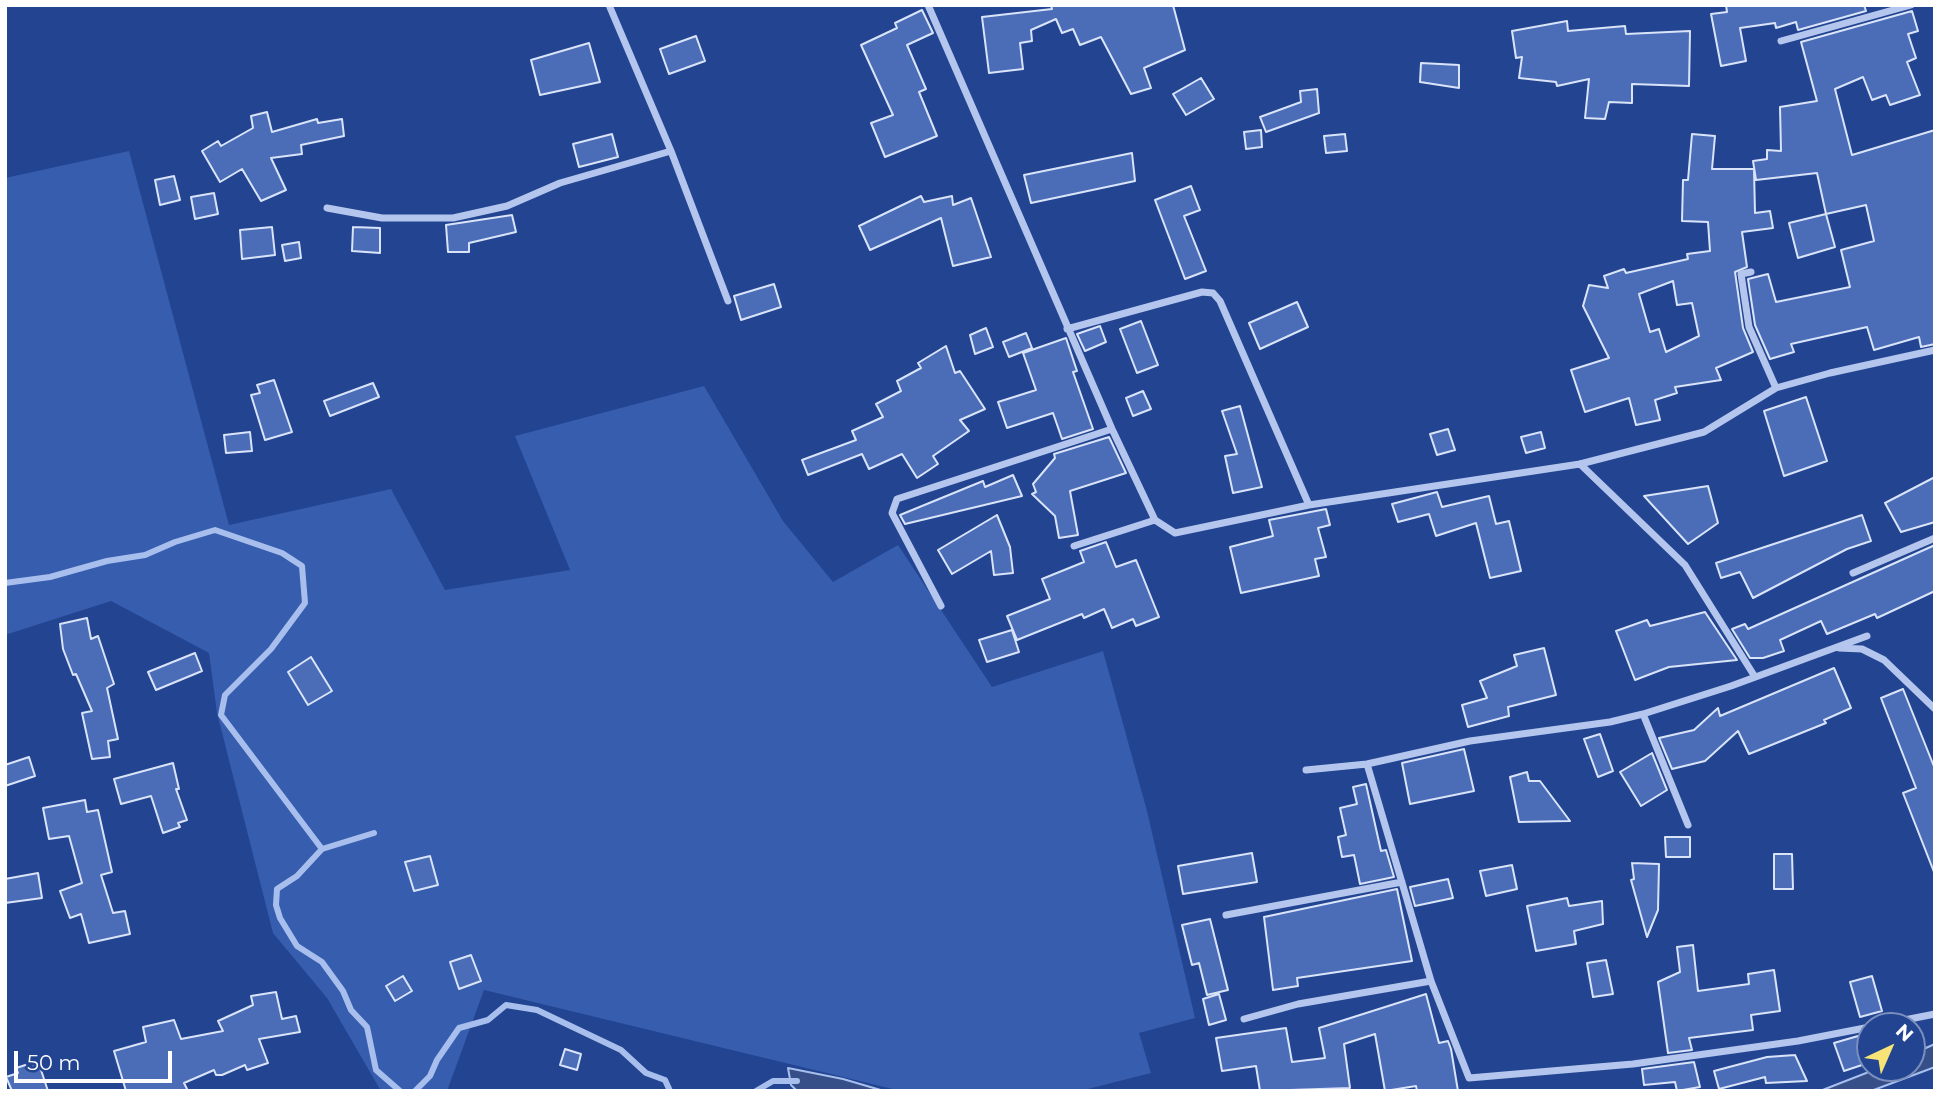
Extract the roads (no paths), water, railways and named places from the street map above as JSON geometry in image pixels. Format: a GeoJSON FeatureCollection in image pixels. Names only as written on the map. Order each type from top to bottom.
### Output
{"type":"FeatureCollection","features":[{"type":"Feature","properties":{"kind":"street"},"geometry":{"type":"LineString","coordinates":[[609,5],[671,151],[728,301]]}},
{"type":"Feature","properties":{"kind":"street"},"geometry":{"type":"LineString","coordinates":[[928,5],[1112,429],[1155,520],[1175,533],[1309,505],[1580,464],[1704,432],[1776,388],[1935,350]]}},
{"type":"Feature","properties":{"kind":"street"},"geometry":{"type":"LineString","coordinates":[[1781,41],[1911,5]]}},
{"type":"Feature","properties":{"kind":"street"},"geometry":{"type":"LineString","coordinates":[[327,208],[383,218],[453,218],[507,206],[560,183],[671,151]]}},
{"type":"Feature","properties":{"kind":"street"},"geometry":{"type":"LineString","coordinates":[[1751,272],[1741,274],[1749,327],[1776,388]]}},
{"type":"Feature","properties":{"kind":"street"},"geometry":{"type":"LineString","coordinates":[[1067,329],[1202,292],[1213,293],[1220,301],[1309,505]]}},
{"type":"Feature","properties":{"kind":"street"},"geometry":{"type":"LineString","coordinates":[[941,606],[892,513],[897,499],[1112,429]]}},
{"type":"Feature","properties":{"kind":"street"},"geometry":{"type":"LineString","coordinates":[[1580,464],[1685,565],[1755,677]]}},
{"type":"Feature","properties":{"kind":"street"},"geometry":{"type":"LineString","coordinates":[[1074,546],[1155,520]]}},
{"type":"Feature","properties":{"kind":"street"},"geometry":{"type":"LineString","coordinates":[[1853,573],[1935,537]]}},
{"type":"Feature","properties":{"kind":"street"},"geometry":{"type":"LineString","coordinates":[[1306,770],[1367,764],[1470,741],[1610,722],[1643,714],[1755,677],[1867,636]]}},
{"type":"Feature","properties":{"kind":"street"},"geometry":{"type":"LineString","coordinates":[[1835,648],[1862,649],[1884,660],[1935,709]]}},
{"type":"Feature","properties":{"kind":"street"},"geometry":{"type":"LineString","coordinates":[[1643,714],[1688,825]]}},
{"type":"Feature","properties":{"kind":"street"},"geometry":{"type":"LineString","coordinates":[[1367,764],[1431,981],[1469,1078],[1633,1064],[1798,1041],[1856,1029]]}},
{"type":"Feature","properties":{"kind":"street"},"geometry":{"type":"LineString","coordinates":[[1226,915],[1402,882]]}},
{"type":"Feature","properties":{"kind":"street"},"geometry":{"type":"LineString","coordinates":[[1244,1018],[1297,1004],[1431,981]]}},
{"type":"Feature","properties":{"kind":"waterway"},"geometry":{"type":"LineString","coordinates":[[5,583],[50,577],[107,561],[145,555],[175,542],[215,530],[282,553],[302,566],[305,603],[271,649],[225,695],[221,715],[322,849],[297,876],[277,889],[276,905],[280,918],[297,946],[322,962],[343,991],[351,1010],[367,1027],[376,1070],[400,1091]]}},
{"type":"Feature","properties":{"kind":"waterway"},"geometry":{"type":"LineString","coordinates":[[322,849],[374,833]]}},
{"type":"Feature","properties":{"kind":"waterway"},"geometry":{"type":"LineString","coordinates":[[415,1091],[430,1076],[437,1060],[459,1028],[488,1020],[506,1005],[537,1010],[621,1050],[646,1073],[665,1080],[670,1091]]}},
{"type":"Feature","properties":{"kind":"waterway"},"geometry":{"type":"LineString","coordinates":[[756,1091],[773,1081],[797,1081]]}}]}
